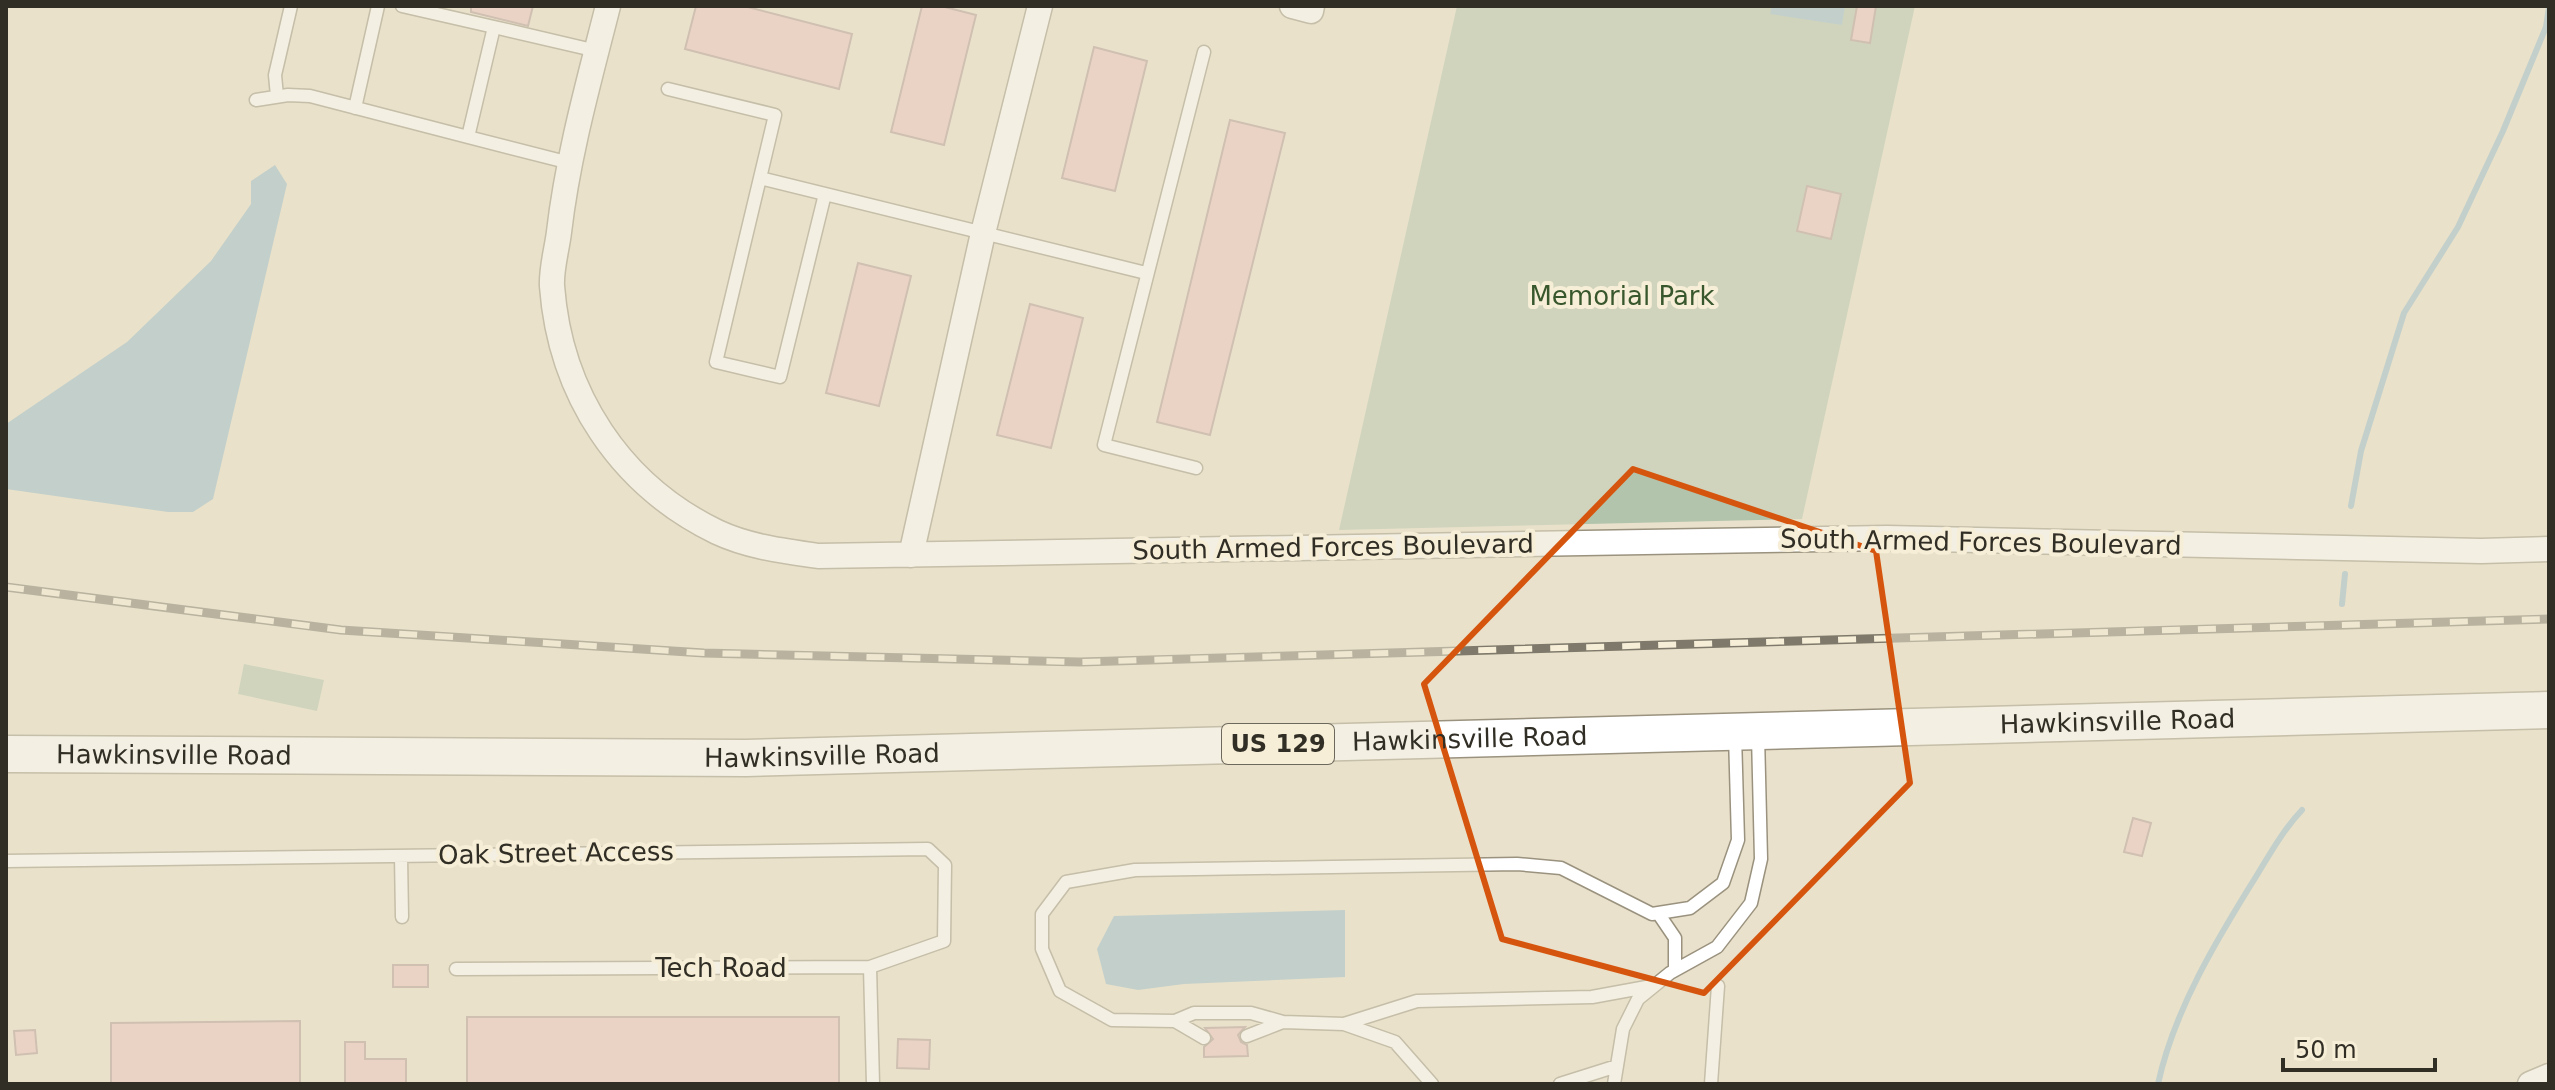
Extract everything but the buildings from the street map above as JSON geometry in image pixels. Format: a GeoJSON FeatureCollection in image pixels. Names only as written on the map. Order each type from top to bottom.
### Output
{"type":"FeatureCollection","features":[{"type":"Feature","properties":{"kind":"main road","name":"Hawkinsville Road"},"geometry":{"type":"LineString","coordinates":[[6,754],[746,758],[2549,710]]}},
{"type":"Feature","properties":{"kind":"street","name":"South Armed Forces Boulevard"},"geometry":{"type":"LineString","coordinates":[[608,6],[570,163],[552,284],[564,351],[583,401],[609,448],[660,496],[718,532],[762,547],[818,556],[1887,538],[2481,551],[2549,549]]}},
{"type":"Feature","properties":{"kind":"street"},"geometry":{"type":"LineString","coordinates":[[911,555],[983,233],[1040,6]]}},
{"type":"Feature","properties":{"kind":"street"},"geometry":{"type":"LineString","coordinates":[[1292,6],[1311,11],[1312,6]]}},
{"type":"Feature","properties":{"kind":"street"},"geometry":{"type":"LineString","coordinates":[[2530,1084],[2549,1076]]}},
{"type":"Feature","properties":{"kind":"lane"},"geometry":{"type":"LineString","coordinates":[[277,96],[275,75],[291,6]]}},
{"type":"Feature","properties":{"kind":"lane"},"geometry":{"type":"LineString","coordinates":[[355,108],[378,6]]}},
{"type":"Feature","properties":{"kind":"lane"},"geometry":{"type":"LineString","coordinates":[[402,6],[597,51]]}},
{"type":"Feature","properties":{"kind":"lane"},"geometry":{"type":"LineString","coordinates":[[468,137],[494,27]]}},
{"type":"Feature","properties":{"kind":"lane"},"geometry":{"type":"LineString","coordinates":[[1196,468],[1104,445],[1204,52]]}},
{"type":"Feature","properties":{"kind":"lane"},"geometry":{"type":"LineString","coordinates":[[668,89],[775,115],[716,362],[780,377],[825,194]]}},
{"type":"Feature","properties":{"kind":"lane"},"geometry":{"type":"LineString","coordinates":[[256,100],[277,96],[310,96],[570,163]]}},
{"type":"Feature","properties":{"kind":"lane"},"geometry":{"type":"LineString","coordinates":[[760,178],[1146,273]]}},
{"type":"Feature","properties":{"kind":"lane"},"geometry":{"type":"LineString","coordinates":[[1432,1084],[1395,1042],[1344,1024],[1283,1022],[1251,1013],[1194,1013],[1175,1021],[1112,1020],[1060,991],[1042,949],[1042,914],[1066,882],[1135,870],[1517,864],[1561,868],[1652,914],[1690,908],[1723,883],[1738,840],[1746,732]]}},
{"type":"Feature","properties":{"kind":"lane"},"geometry":{"type":"LineString","coordinates":[[1614,1084],[1623,1029],[1638,999],[1675,970],[1717,947],[1751,903],[1761,859],[1746,732]]}},
{"type":"Feature","properties":{"kind":"lane","name":"Oak Street Access"},"geometry":{"type":"LineString","coordinates":[[6,861],[928,849],[945,865],[944,941],[870,967]]}},
{"type":"Feature","properties":{"kind":"lane"},"geometry":{"type":"LineString","coordinates":[[401,856],[402,917]]}},
{"type":"Feature","properties":{"kind":"lane"},"geometry":{"type":"LineString","coordinates":[[1658,913],[1675,938],[1675,970]]}},
{"type":"Feature","properties":{"kind":"lane"},"geometry":{"type":"LineString","coordinates":[[870,967],[873,1084]]}},
{"type":"Feature","properties":{"kind":"lane","name":"Tech Road"},"geometry":{"type":"LineString","coordinates":[[456,969],[870,967]]}},
{"type":"Feature","properties":{"kind":"lane"},"geometry":{"type":"LineString","coordinates":[[1344,1024],[1417,1001],[1592,997],[1654,986]]}},
{"type":"Feature","properties":{"kind":"lane"},"geometry":{"type":"LineString","coordinates":[[1711,1084],[1718,986]]}},
{"type":"Feature","properties":{"kind":"lane"},"geometry":{"type":"LineString","coordinates":[[1175,1021],[1204,1038]]}},
{"type":"Feature","properties":{"kind":"lane"},"geometry":{"type":"LineString","coordinates":[[1247,1036],[1283,1022]]}},
{"type":"Feature","properties":{"kind":"lane"},"geometry":{"type":"LineString","coordinates":[[1560,1084],[1617,1066]]}},
{"type":"Feature","properties":{"kind":"highlighted area"},"geometry":{"type":"Polygon","coordinates":[[[1633,469],[1876,551],[1910,783],[1704,993],[1502,939],[1424,684],[1633,469]]]}},
{"type":"Feature","properties":{"kind":"green space","name":"Memorial Park"},"geometry":{"type":"Polygon","coordinates":[[[1457,6],[1915,6],[1802,519],[1339,530],[1457,6]]]}},
{"type":"Feature","properties":{"kind":"green space"},"geometry":{"type":"Polygon","coordinates":[[[244,664],[324,680],[317,711],[238,694],[244,664]]]}},
{"type":"Feature","properties":{"kind":"water"},"geometry":{"type":"Polygon","coordinates":[[[1772,6],[1845,6],[1842,25],[1770,14],[1772,6]]]}},
{"type":"Feature","properties":{"kind":"water"},"geometry":{"type":"Polygon","coordinates":[[[275,165],[287,184],[213,499],[193,512],[168,512],[6,489],[6,424],[127,342],[211,261],[251,204],[251,181],[275,165]]]}},
{"type":"Feature","properties":{"kind":"water"},"geometry":{"type":"Polygon","coordinates":[[[1345,910],[1345,977],[1184,984],[1138,990],[1106,984],[1097,949],[1114,916],[1345,910]]]}},
{"type":"Feature","properties":{"kind":"waterway"},"geometry":{"type":"LineString","coordinates":[[2351,506],[2361,451],[2404,313],[2458,227],[2503,131],[2546,27],[2549,7]]}},
{"type":"Feature","properties":{"kind":"waterway"},"geometry":{"type":"LineString","coordinates":[[2342,604],[2345,574]]}},
{"type":"Feature","properties":{"kind":"waterway"},"geometry":{"type":"LineString","coordinates":[[2158,1084],[2165,1056],[2198,976],[2273,849],[2302,810]]}},
{"type":"Feature","properties":{"kind":"railway"},"geometry":{"type":"LineString","coordinates":[[6,587],[341,630],[704,653],[1080,662],[2549,619]]}}]}
